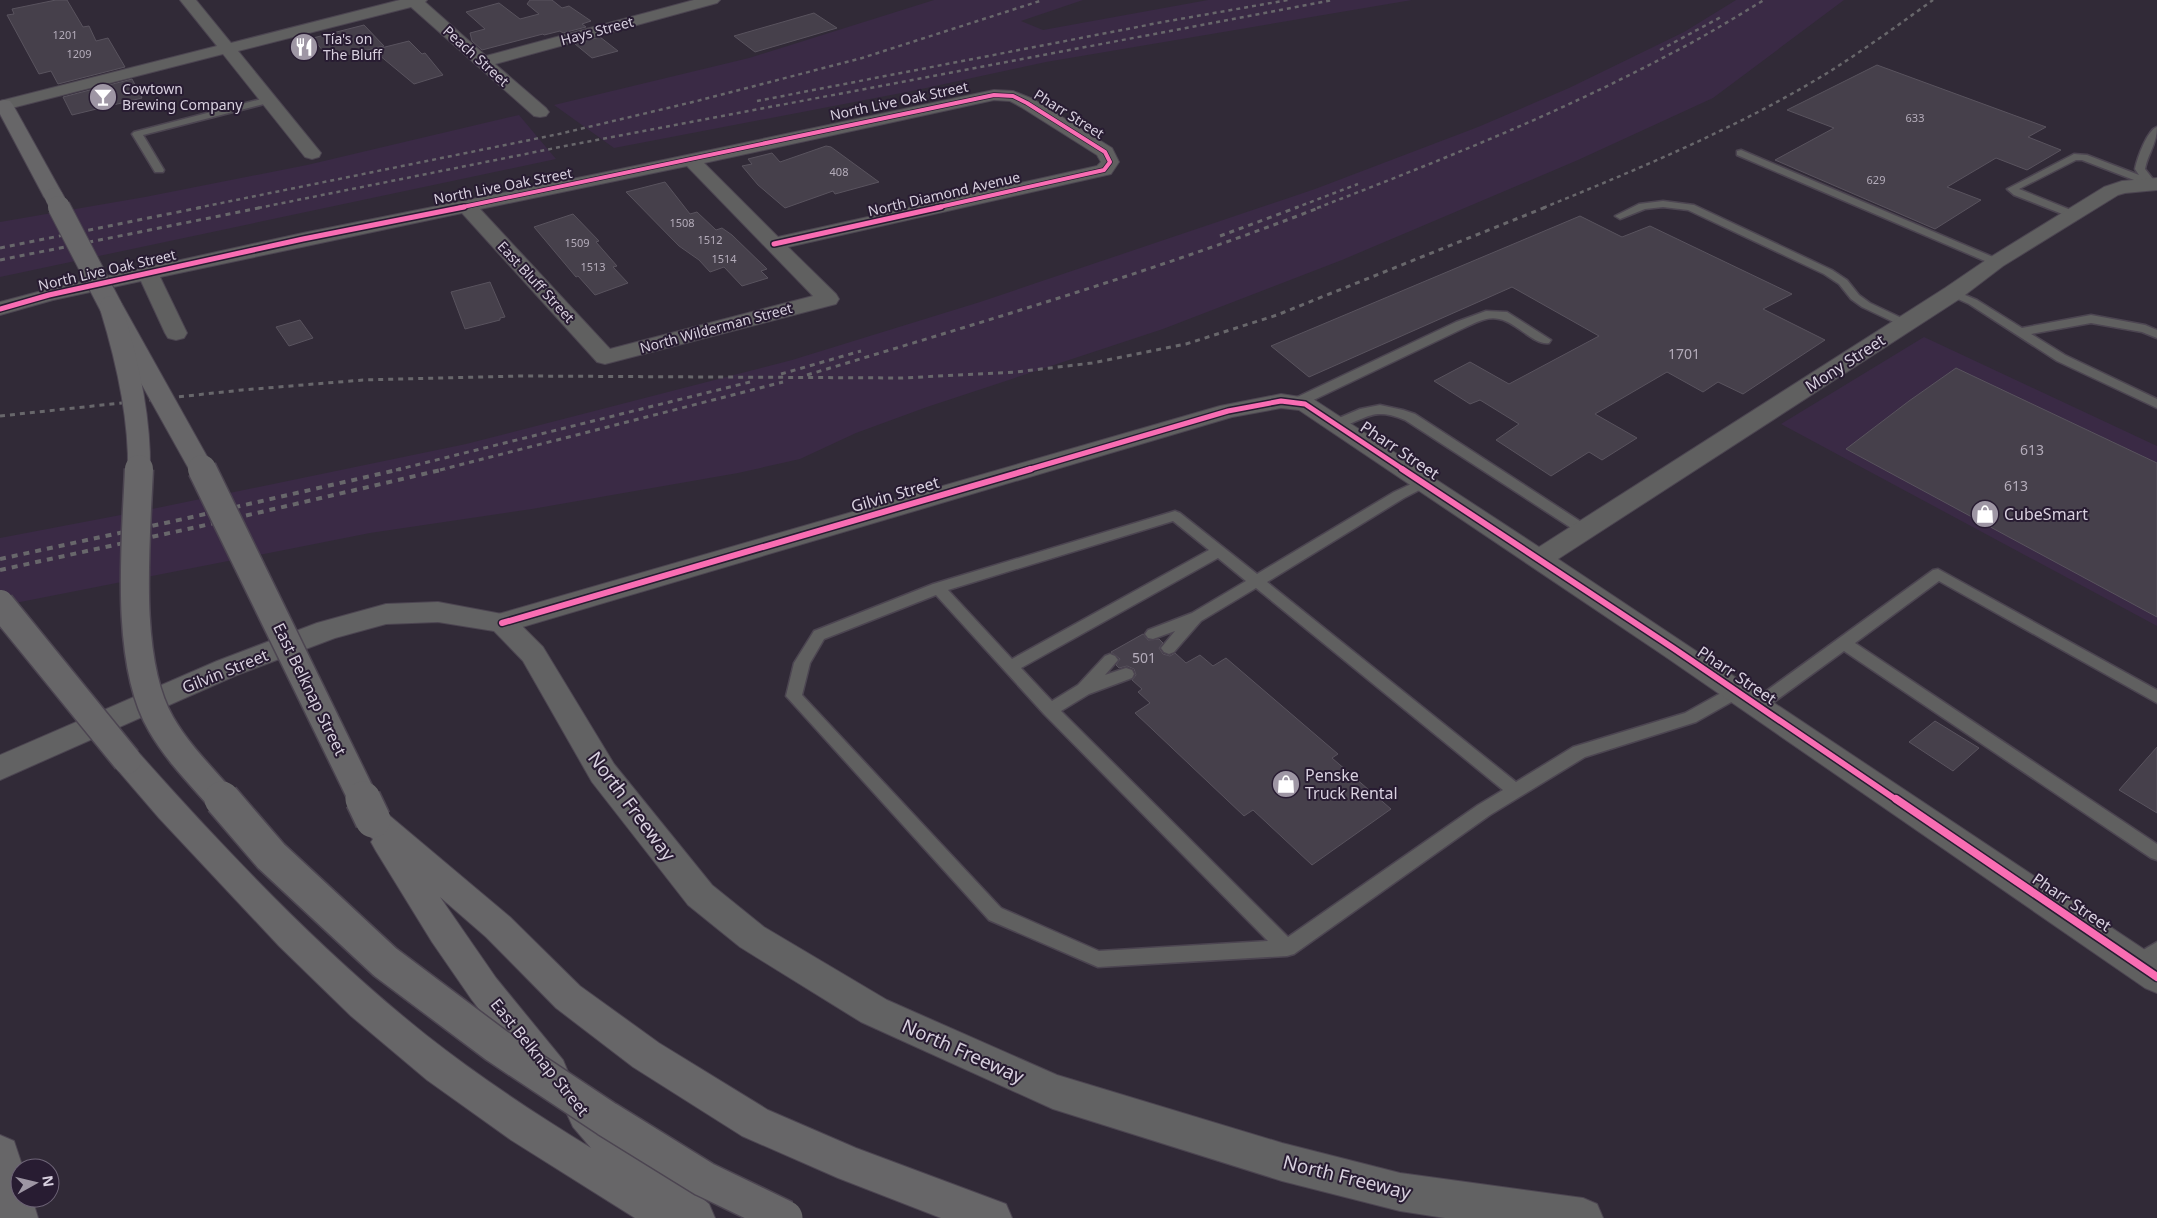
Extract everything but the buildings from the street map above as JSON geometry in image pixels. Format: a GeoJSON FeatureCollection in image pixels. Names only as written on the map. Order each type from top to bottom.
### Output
{"type":"FeatureCollection","features":[{"type":"Feature","properties":{"kind":"highway","name":"East Belknap Street"},"geometry":{"type":"LineString","coordinates":[[2,106],[54,197],[111,307],[206,476],[373,820],[438,925],[519,1037],[625,1158],[695,1218]]}},
{"type":"Feature","properties":{"kind":"highway"},"geometry":{"type":"LineString","coordinates":[[111,307],[125,354],[137,427],[139,454],[135,588],[140,666],[149,698],[160,723],[178,749],[271,856],[385,962],[497,1046],[607,1119],[704,1179],[784,1218]]}},
{"type":"Feature","properties":{"kind":"highway"},"geometry":{"type":"LineString","coordinates":[[0,604],[175,816],[305,951],[381,1021],[447,1073],[493,1106],[578,1162],[672,1218]]}},
{"type":"Feature","properties":{"kind":"highway"},"geometry":{"type":"LineString","coordinates":[[373,820],[498,927],[568,997],[646,1056],[755,1123],[852,1165],[992,1218]]}},
{"type":"Feature","properties":{"kind":"highway"},"geometry":{"type":"LineString","coordinates":[[0,1154],[18,1218]]}},
{"type":"Feature","properties":{"kind":"main road","name":"Gilvin Street"},"geometry":{"type":"LineString","coordinates":[[0,768],[227,668],[327,630],[386,614],[438,612],[502,623]]}},
{"type":"Feature","properties":{"kind":"main road","name":"North Freeway"},"geometry":{"type":"LineString","coordinates":[[502,623],[533,654],[603,773],[700,895],[752,937],[874,1011],[1053,1091],[1282,1162],[1400,1192],[1583,1218]]}},
{"type":"Feature","properties":{"kind":"street"},"geometry":{"type":"LineString","coordinates":[[188,0],[312,153]]}},
{"type":"Feature","properties":{"kind":"street"},"geometry":{"type":"LineString","coordinates":[[2,106],[228,50],[416,0]]}},
{"type":"Feature","properties":{"kind":"street","name":"Peach Street"},"geometry":{"type":"LineString","coordinates":[[416,0],[540,112]]}},
{"type":"Feature","properties":{"kind":"street","name":"Hays Street"},"geometry":{"type":"LineString","coordinates":[[483,62],[712,0]]}},
{"type":"Feature","properties":{"kind":"street"},"geometry":{"type":"LineString","coordinates":[[644,5],[658,14]]}},
{"type":"Feature","properties":{"kind":"street","name":"North Live Oak Street"},"geometry":{"type":"LineString","coordinates":[[0,309],[49,295],[302,239],[691,160],[979,97],[994,95],[1013,96]]}},
{"type":"Feature","properties":{"kind":"street","name":"Pharr Street"},"geometry":{"type":"LineString","coordinates":[[1013,96],[1027,102],[1105,152],[1108,158]]}},
{"type":"Feature","properties":{"kind":"street","name":"North Diamond Avenue"},"geometry":{"type":"LineString","coordinates":[[774,244],[1104,170],[1110,162],[1108,158]]}},
{"type":"Feature","properties":{"kind":"street"},"geometry":{"type":"LineString","coordinates":[[691,160],[774,244]]}},
{"type":"Feature","properties":{"kind":"street","name":"Mony Street"},"geometry":{"type":"LineString","coordinates":[[1539,559],[1953,293],[1996,262],[2122,187],[2154,184]]}},
{"type":"Feature","properties":{"kind":"street","name":"East Bluff Street"},"geometry":{"type":"LineString","coordinates":[[466,206],[605,357]]}},
{"type":"Feature","properties":{"kind":"street","name":"North Wilderman Street"},"geometry":{"type":"LineString","coordinates":[[605,357],[828,299],[774,244]]}},
{"type":"Feature","properties":{"kind":"street"},"geometry":{"type":"LineString","coordinates":[[148,273],[176,333]]}},
{"type":"Feature","properties":{"kind":"street","name":"Gilvin Street"},"geometry":{"type":"LineString","coordinates":[[502,623],[1228,411],[1281,401],[1298,402]]}},
{"type":"Feature","properties":{"kind":"street","name":"Pharr Street"},"geometry":{"type":"LineString","coordinates":[[1298,402],[1306,404],[1337,424],[1747,699],[2151,963]]}},
{"type":"Feature","properties":{"kind":"lane"},"geometry":{"type":"LineString","coordinates":[[159,170],[137,134],[268,100]]}},
{"type":"Feature","properties":{"kind":"lane"},"geometry":{"type":"LineString","coordinates":[[2154,184],[2140,169],[2142,158],[2157,130]]}},
{"type":"Feature","properties":{"kind":"lane"},"geometry":{"type":"LineString","coordinates":[[1741,153],[1996,262]]}},
{"type":"Feature","properties":{"kind":"lane"},"geometry":{"type":"LineString","coordinates":[[2074,215],[2012,189],[2074,157],[2083,157],[2154,184]]}},
{"type":"Feature","properties":{"kind":"lane"},"geometry":{"type":"LineString","coordinates":[[1620,216],[1643,206],[1663,204],[1690,208],[1828,272],[1843,282],[1855,297],[1866,305],[1906,323]]}},
{"type":"Feature","properties":{"kind":"lane"},"geometry":{"type":"LineString","coordinates":[[1953,293],[1972,302],[2061,358],[2157,404]]}},
{"type":"Feature","properties":{"kind":"lane"},"geometry":{"type":"LineString","coordinates":[[1298,402],[1460,325],[1486,315],[1503,315],[1545,340]]}},
{"type":"Feature","properties":{"kind":"lane"},"geometry":{"type":"LineString","coordinates":[[2020,332],[2091,319],[2145,329],[2157,334]]}},
{"type":"Feature","properties":{"kind":"lane"},"geometry":{"type":"LineString","coordinates":[[1337,424],[1380,408],[1395,410],[1410,417],[1584,530]]}},
{"type":"Feature","properties":{"kind":"lane"},"geometry":{"type":"LineString","coordinates":[[1153,634],[1197,617],[1399,495],[1424,482]]}},
{"type":"Feature","properties":{"kind":"lane"},"geometry":{"type":"LineString","coordinates":[[1516,791],[1257,580],[1175,516],[938,588],[819,635],[802,662],[794,696],[995,914],[1098,959],[1287,948],[1484,810],[1516,791],[1579,752],[1747,699],[1844,643],[1938,574],[2157,697]]}},
{"type":"Feature","properties":{"kind":"lane"},"geometry":{"type":"LineString","coordinates":[[1010,667],[1219,550]]}},
{"type":"Feature","properties":{"kind":"lane"},"geometry":{"type":"LineString","coordinates":[[938,588],[1050,710],[1287,948]]}},
{"type":"Feature","properties":{"kind":"lane"},"geometry":{"type":"LineString","coordinates":[[1169,648],[1197,617]]}},
{"type":"Feature","properties":{"kind":"lane"},"geometry":{"type":"LineString","coordinates":[[1844,643],[2157,853]]}},
{"type":"Feature","properties":{"kind":"lane"},"geometry":{"type":"LineString","coordinates":[[1084,689],[1110,660]]}},
{"type":"Feature","properties":{"kind":"lane"},"geometry":{"type":"LineString","coordinates":[[1050,710],[1084,689],[1126,674]]}},
{"type":"Feature","properties":{"kind":"shaded area"},"geometry":{"type":"Polygon","coordinates":[[[934,0],[1083,0],[1021,21],[1043,30],[1208,0],[1412,0],[1046,62],[917,90],[614,148],[554,105],[749,58],[934,0]]]}},
{"type":"Feature","properties":{"kind":"shaded area"},"geometry":{"type":"Polygon","coordinates":[[[1736,0],[1844,0],[1713,98],[1578,160],[1342,260],[1163,329],[927,407],[856,433],[800,459],[738,473],[532,509],[370,533],[0,606],[0,538],[152,509],[466,444],[792,360],[980,302],[1315,189],[1478,127],[1569,88],[1684,32],[1736,0]]]}},
{"type":"Feature","properties":{"kind":"shaded area"},"geometry":{"type":"Polygon","coordinates":[[[519,115],[556,159],[0,277],[0,222],[145,197],[307,165],[519,115]]]}},
{"type":"Feature","properties":{"kind":"shaded area"},"geometry":{"type":"Polygon","coordinates":[[[1924,337],[2157,446],[2157,626],[1781,424],[1924,337]]]}},
{"type":"Feature","properties":{"kind":"railway"},"geometry":{"type":"LineString","coordinates":[[197,208],[559,134],[697,101],[862,58],[1043,0]]}},
{"type":"Feature","properties":{"kind":"railway"},"geometry":{"type":"LineString","coordinates":[[757,101],[1163,22],[1288,0]]}},
{"type":"Feature","properties":{"kind":"railway"},"geometry":{"type":"LineString","coordinates":[[258,208],[570,145],[1333,0]]}},
{"type":"Feature","properties":{"kind":"railway"},"geometry":{"type":"LineString","coordinates":[[1317,208],[1452,155],[1541,117],[1684,47],[1764,0]]}},
{"type":"Feature","properties":{"kind":"railway"},"geometry":{"type":"LineString","coordinates":[[1543,208],[1721,131],[1790,95],[1879,39],[1933,0]]}},
{"type":"Feature","properties":{"kind":"railway"},"geometry":{"type":"LineString","coordinates":[[1660,50],[1721,17]]}},
{"type":"Feature","properties":{"kind":"railway"},"geometry":{"type":"LineString","coordinates":[[1295,208],[1358,184]]}},
{"type":"Feature","properties":{"kind":"railway"},"geometry":{"type":"LineString","coordinates":[[0,248],[203,207]]}},
{"type":"Feature","properties":{"kind":"railway"},"geometry":{"type":"LineString","coordinates":[[0,260],[264,207]]}},
{"type":"Feature","properties":{"kind":"railway"},"geometry":{"type":"LineString","coordinates":[[1220,236],[1298,207]]}},
{"type":"Feature","properties":{"kind":"railway"},"geometry":{"type":"LineString","coordinates":[[807,375],[1130,275],[1321,207]]}},
{"type":"Feature","properties":{"kind":"railway"},"geometry":{"type":"LineString","coordinates":[[0,416],[242,390],[363,380],[522,376],[902,378],[1016,372],[1092,363],[1186,344],[1277,315],[1546,207]]}},
{"type":"Feature","properties":{"kind":"railway"},"geometry":{"type":"LineString","coordinates":[[781,374],[861,351]]}},
{"type":"Feature","properties":{"kind":"railway"},"geometry":{"type":"LineString","coordinates":[[396,470],[750,382]]}},
{"type":"Feature","properties":{"kind":"railway"},"geometry":{"type":"LineString","coordinates":[[440,470],[783,382]]}},
{"type":"Feature","properties":{"kind":"railway"},"geometry":{"type":"LineString","coordinates":[[0,559],[401,469]]}},
{"type":"Feature","properties":{"kind":"railway"},"geometry":{"type":"LineString","coordinates":[[0,570],[197,527],[445,469]]}},
{"type":"Feature","properties":{"kind":"cycle path"},"geometry":{"type":"LineString","coordinates":[[0,309],[49,295],[303,239],[597,180],[994,95],[1013,96],[1027,103],[1105,152],[1110,162],[1104,170],[774,244]]}},
{"type":"Feature","properties":{"kind":"cycle path"},"geometry":{"type":"LineString","coordinates":[[502,623],[1228,411],[1281,401],[1305,404],[1673,648],[2157,977]]}},
{"type":"Feature","properties":{"kind":"place","name":"Tía's on The Bluff"},"geometry":{"type":"Point","coordinates":[304,47]}},
{"type":"Feature","properties":{"kind":"place","name":"Cowtown Brewing Company"},"geometry":{"type":"Point","coordinates":[103,97]}},
{"type":"Feature","properties":{"kind":"place","name":"CubeSmart"},"geometry":{"type":"Point","coordinates":[1985,514]}},
{"type":"Feature","properties":{"kind":"place","name":"Penske Truck Rental"},"geometry":{"type":"Point","coordinates":[1286,784]}}]}
